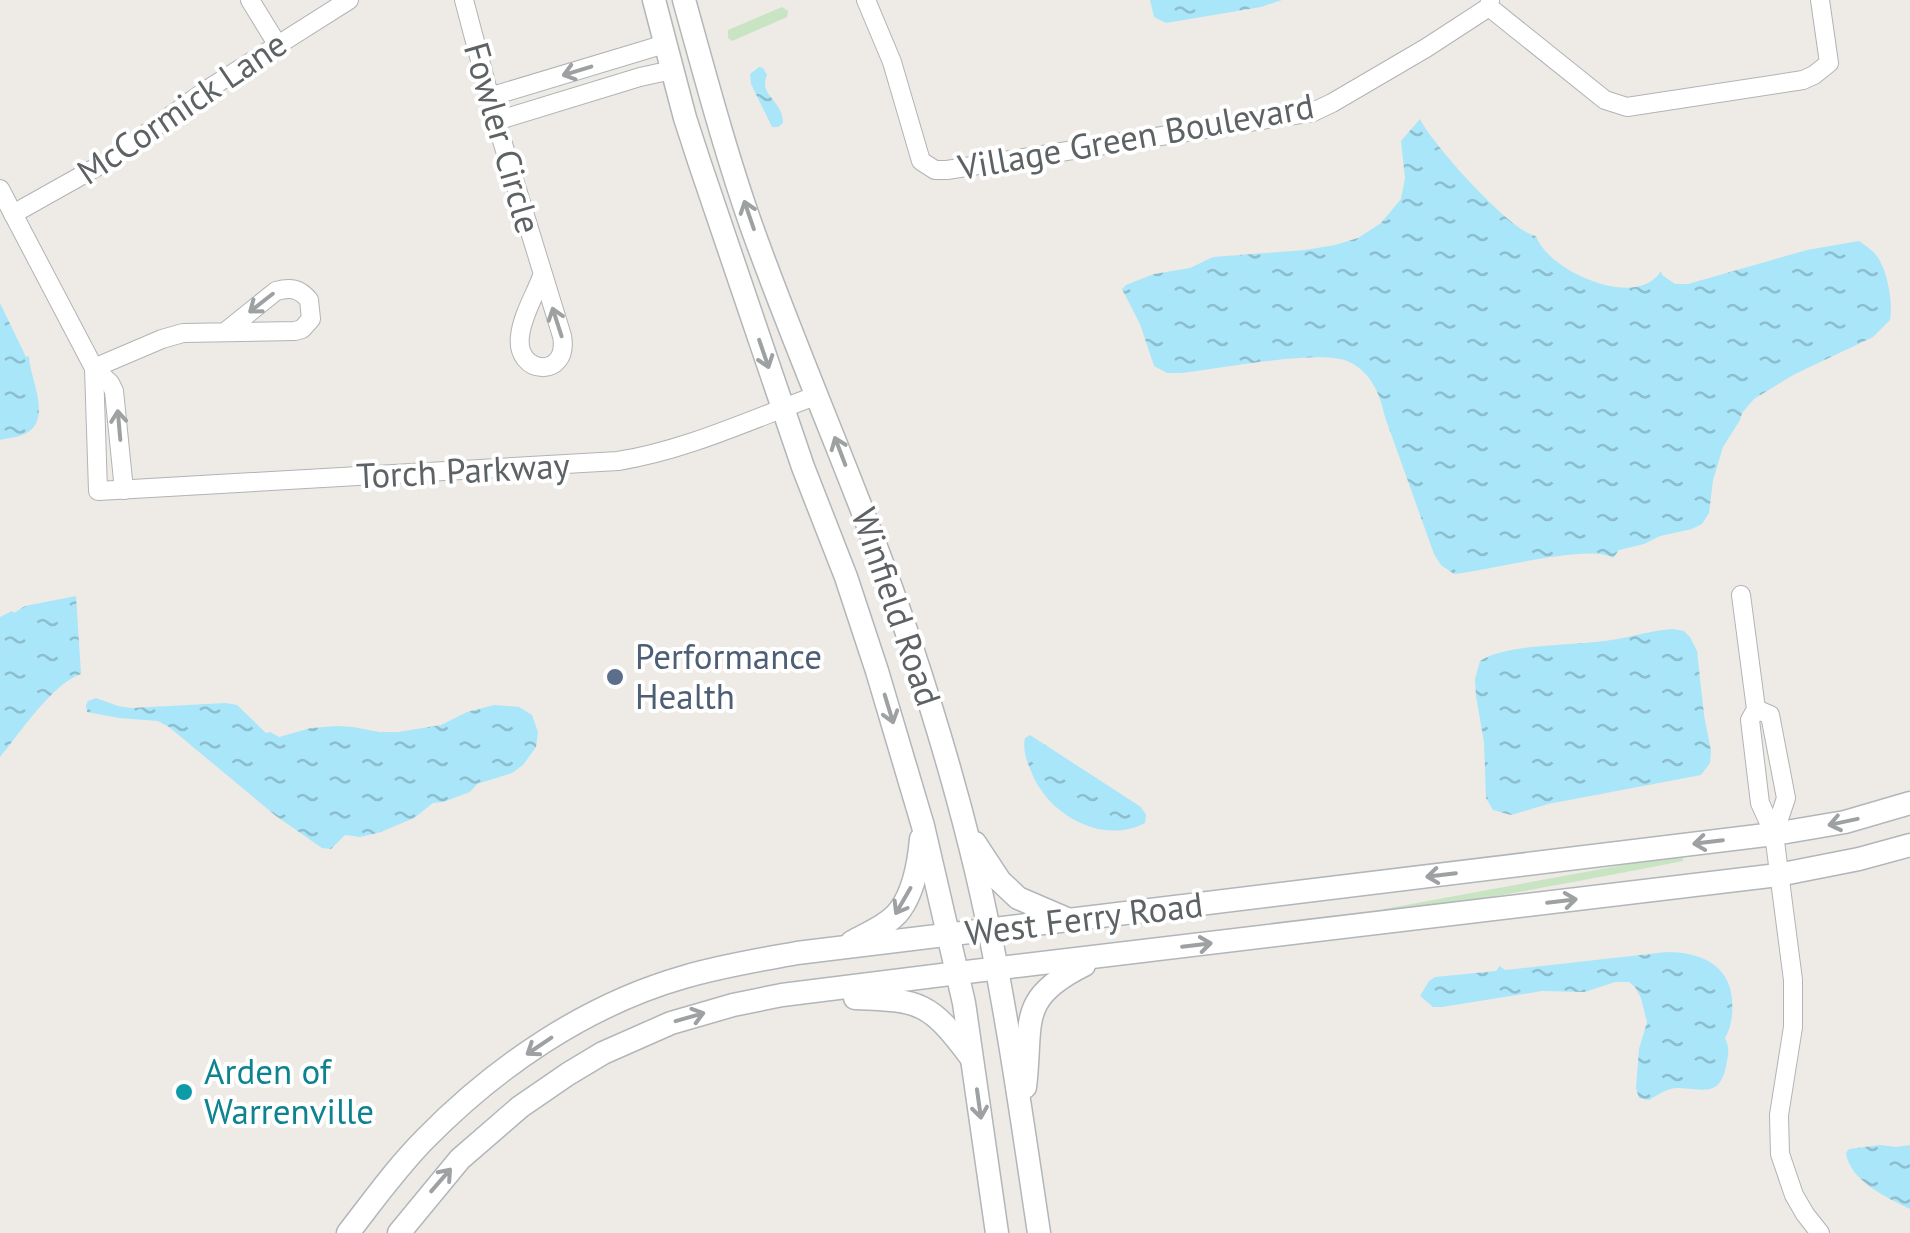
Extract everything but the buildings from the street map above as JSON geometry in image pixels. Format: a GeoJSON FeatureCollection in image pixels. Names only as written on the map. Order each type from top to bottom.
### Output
{"type":"FeatureCollection","features":[{"type":"Feature","properties":{"kind":"main road","name":"Winfield Road"},"geometry":{"type":"LineString","coordinates":[[654,0],[710,195],[782,408],[846,576],[923,826],[958,973],[997,1233]]}},
{"type":"Feature","properties":{"kind":"main road","name":"Winfield Road"},"geometry":{"type":"LineString","coordinates":[[684,0],[752,225],[864,514],[945,753],[990,930],[1038,1233]]}},
{"type":"Feature","properties":{"kind":"main road","name":"West Ferry Road"},"geometry":{"type":"LineString","coordinates":[[348,1233],[424,1140],[463,1102],[542,1042],[624,1000],[680,978],[796,952],[1774,834],[1846,822],[1910,804]]}},
{"type":"Feature","properties":{"kind":"main road"},"geometry":{"type":"LineString","coordinates":[[842,948],[898,913],[912,884],[923,826]]}},
{"type":"Feature","properties":{"kind":"main road"},"geometry":{"type":"LineString","coordinates":[[965,828],[1000,881],[1014,894],[1070,920]]}},
{"type":"Feature","properties":{"kind":"main road","name":"West Ferry Road"},"geometry":{"type":"LineString","coordinates":[[399,1233],[460,1159],[520,1107],[568,1074],[603,1053],[671,1023],[732,1005],[782,995],[1778,874],[1844,863],[1910,845]]}},
{"type":"Feature","properties":{"kind":"main road"},"geometry":{"type":"LineString","coordinates":[[1022,1115],[1034,1006],[1057,978],[1100,957]]}},
{"type":"Feature","properties":{"kind":"main road"},"geometry":{"type":"LineString","coordinates":[[782,995],[890,998],[918,1004],[944,1022],[973,1059]]}},
{"type":"Feature","properties":{"kind":"street"},"geometry":{"type":"LineString","coordinates":[[250,0],[276,44]]}},
{"type":"Feature","properties":{"kind":"street","name":"McCormick Lane"},"geometry":{"type":"LineString","coordinates":[[13,214],[111,159],[204,91],[349,0]]}},
{"type":"Feature","properties":{"kind":"street","name":"Fowler Circle"},"geometry":{"type":"LineString","coordinates":[[464,0],[542,276]]}},
{"type":"Feature","properties":{"kind":"street","name":"Village Green Boulevard"},"geometry":{"type":"LineString","coordinates":[[866,0],[890,56],[916,150],[921,161],[935,170],[1314,112],[1416,54],[1489,4]]}},
{"type":"Feature","properties":{"kind":"street"},"geometry":{"type":"LineString","coordinates":[[1489,4],[1605,100],[1626,107],[1814,76],[1829,63],[1820,0]]}},
{"type":"Feature","properties":{"kind":"street"},"geometry":{"type":"LineString","coordinates":[[489,97],[666,44]]}},
{"type":"Feature","properties":{"kind":"street"},"geometry":{"type":"LineString","coordinates":[[496,121],[672,70]]}},
{"type":"Feature","properties":{"kind":"street"},"geometry":{"type":"LineString","coordinates":[[0,189],[94,368],[114,391],[124,490]]}},
{"type":"Feature","properties":{"kind":"street"},"geometry":{"type":"LineString","coordinates":[[94,368],[175,336],[225,332]]}},
{"type":"Feature","properties":{"kind":"street","name":"Torch Parkway"},"geometry":{"type":"LineString","coordinates":[[94,368],[98,491],[618,461],[674,449],[818,395]]}},
{"type":"Feature","properties":{"kind":"street"},"geometry":{"type":"LineString","coordinates":[[1742,594],[1756,709],[1750,720],[1760,803],[1774,834],[1793,980],[1791,1045],[1779,1115],[1780,1154],[1794,1195],[1820,1233]]}},
{"type":"Feature","properties":{"kind":"green space"},"geometry":{"type":"Polygon","coordinates":[[[782,7],[788,11],[787,17],[732,41],[728,38],[728,30],[782,7]]]}},
{"type":"Feature","properties":{"kind":"green space"},"geometry":{"type":"Polygon","coordinates":[[[1683,855],[1683,861],[1384,913],[1384,909],[1683,855]]]}},
{"type":"Feature","properties":{"kind":"water"},"geometry":{"type":"Polygon","coordinates":[[[1150,0],[1282,0],[1166,23],[1154,17],[1150,0]]]}},
{"type":"Feature","properties":{"kind":"water"},"geometry":{"type":"Polygon","coordinates":[[[759,67],[767,75],[766,88],[782,115],[783,123],[778,127],[772,127],[751,84],[750,74],[759,67]]]}},
{"type":"Feature","properties":{"kind":"water"},"geometry":{"type":"Polygon","coordinates":[[[1420,119],[1455,166],[1492,204],[1536,236],[1557,262],[1594,282],[1633,287],[1649,282],[1661,271],[1675,284],[1688,284],[1807,250],[1859,241],[1882,265],[1890,297],[1890,320],[1873,337],[1793,375],[1754,399],[1723,447],[1709,513],[1702,524],[1619,550],[1613,558],[1601,554],[1561,556],[1454,574],[1434,554],[1380,400],[1362,371],[1347,361],[1315,357],[1167,373],[1154,366],[1140,324],[1122,289],[1154,274],[1190,268],[1213,257],[1305,250],[1358,238],[1381,223],[1401,199],[1405,178],[1401,141],[1420,119]]]}},
{"type":"Feature","properties":{"kind":"water"},"geometry":{"type":"Polygon","coordinates":[[[0,303],[26,357],[29,356],[39,409],[33,427],[22,435],[0,440],[0,303]]]}},
{"type":"Feature","properties":{"kind":"water"},"geometry":{"type":"Polygon","coordinates":[[[76,596],[81,674],[48,698],[0,757],[0,617],[25,606],[76,596]]]}},
{"type":"Feature","properties":{"kind":"water"},"geometry":{"type":"Polygon","coordinates":[[[1673,629],[1684,631],[1697,651],[1711,751],[1710,763],[1701,775],[1548,804],[1511,815],[1493,810],[1486,798],[1484,742],[1476,696],[1480,661],[1524,648],[1597,642],[1673,629]]]}},
{"type":"Feature","properties":{"kind":"water"},"geometry":{"type":"Polygon","coordinates":[[[96,698],[131,708],[237,705],[266,733],[279,737],[338,726],[398,732],[441,725],[494,705],[519,707],[532,715],[538,732],[536,747],[512,773],[433,803],[414,818],[381,832],[360,837],[345,835],[331,849],[322,848],[276,816],[169,727],[158,721],[87,712],[88,701],[96,698]]]}},
{"type":"Feature","properties":{"kind":"water"},"geometry":{"type":"Polygon","coordinates":[[[1030,735],[1141,807],[1145,823],[1112,831],[1080,823],[1065,814],[1033,776],[1024,748],[1025,738],[1030,735]]]}},
{"type":"Feature","properties":{"kind":"water"},"geometry":{"type":"Polygon","coordinates":[[[1667,952],[1690,954],[1710,962],[1730,987],[1731,1024],[1725,1038],[1728,1058],[1721,1081],[1711,1089],[1675,1088],[1649,1100],[1639,1098],[1639,1049],[1647,1022],[1641,998],[1629,982],[1615,982],[1585,992],[1542,991],[1442,1007],[1433,1007],[1420,996],[1435,977],[1496,971],[1500,966],[1505,970],[1667,952]]]}},
{"type":"Feature","properties":{"kind":"water"},"geometry":{"type":"Polygon","coordinates":[[[1910,1145],[1910,1209],[1870,1187],[1849,1163],[1849,1149],[1910,1145]]]}},
{"type":"Feature","properties":{"kind":"place","name":"Performance Health"},"geometry":{"type":"Point","coordinates":[615,677]}},
{"type":"Feature","properties":{"kind":"place","name":"Arden of Warrenville"},"geometry":{"type":"Point","coordinates":[184,1092]}}]}
